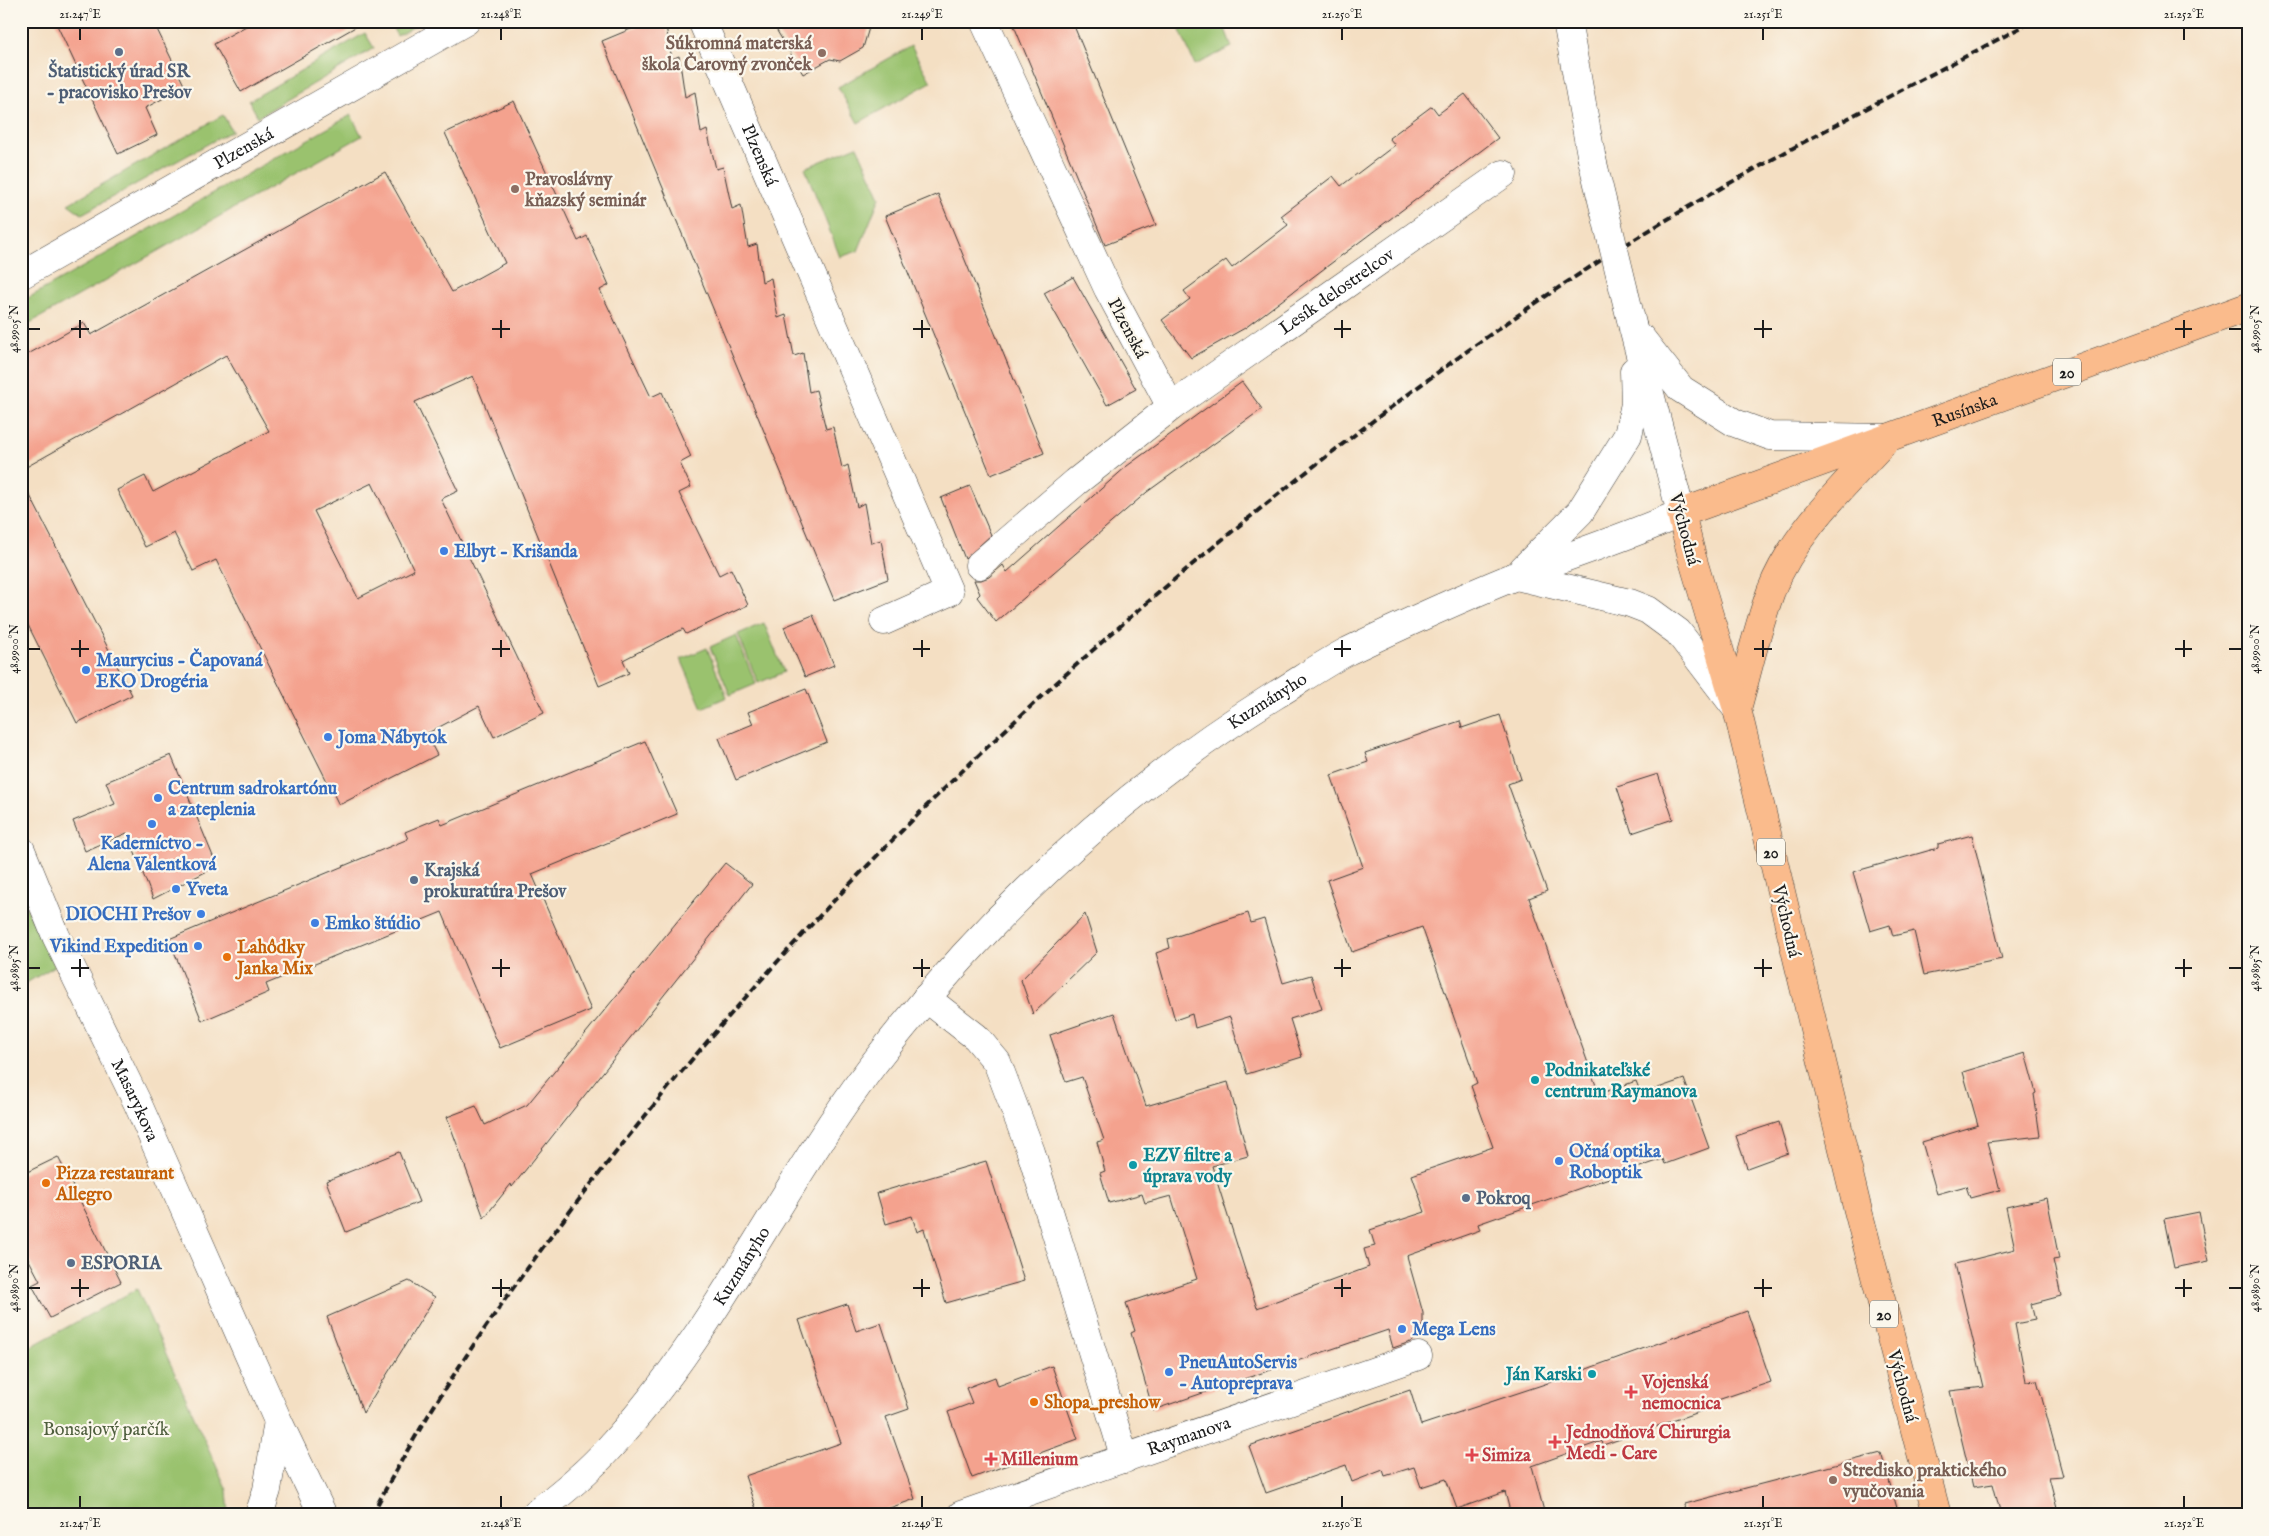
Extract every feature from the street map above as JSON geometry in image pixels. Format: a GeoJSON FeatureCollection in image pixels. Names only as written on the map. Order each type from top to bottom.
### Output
{"type":"FeatureCollection","features":[{"type":"Feature","properties":{"kind":"main road","name":"Rusínska"},"geometry":{"type":"LineString","coordinates":[[1681,513],[2248,307]]}},
{"type":"Feature","properties":{"kind":"main road","name":"20"},"geometry":{"type":"LineString","coordinates":[[1737,709],[1771,591],[1785,563],[1826,505],[1888,438]]}},
{"type":"Feature","properties":{"kind":"main road","name":"Východná"},"geometry":{"type":"LineString","coordinates":[[1681,513],[1692,557],[1737,709],[1856,1203],[1937,1515]]}},
{"type":"Feature","properties":{"kind":"street","name":"Plzenská"},"geometry":{"type":"LineString","coordinates":[[21,275],[466,21]]}},
{"type":"Feature","properties":{"kind":"street","name":"Plzenská"},"geometry":{"type":"LineString","coordinates":[[702,21],[949,592],[884,621]]}},
{"type":"Feature","properties":{"kind":"street","name":"Plzenská"},"geometry":{"type":"LineString","coordinates":[[984,21],[1108,289],[1171,407]]}},
{"type":"Feature","properties":{"kind":"street"},"geometry":{"type":"LineString","coordinates":[[1516,576],[1580,512],[1628,435],[1644,359],[1633,328],[1591,155],[1567,21]]}},
{"type":"Feature","properties":{"kind":"street","name":"Lesík delostrelcov"},"geometry":{"type":"LineString","coordinates":[[1171,407],[1503,174]]}},
{"type":"Feature","properties":{"kind":"street"},"geometry":{"type":"LineString","coordinates":[[1644,359],[1681,389],[1723,417],[1770,436],[1888,438]]}},
{"type":"Feature","properties":{"kind":"street","name":"Východná"},"geometry":{"type":"LineString","coordinates":[[1644,359],[1681,513]]}},
{"type":"Feature","properties":{"kind":"street"},"geometry":{"type":"LineString","coordinates":[[979,566],[1076,482],[1171,407]]}},
{"type":"Feature","properties":{"kind":"street","name":"Kuzmányho"},"geometry":{"type":"LineString","coordinates":[[534,1515],[570,1486],[609,1449],[655,1395],[717,1304],[809,1158],[871,1068],[926,998],[1010,906],[1107,816],[1161,773],[1222,729],[1344,654],[1452,602],[1516,576],[1637,533],[1681,513]]}},
{"type":"Feature","properties":{"kind":"street"},"geometry":{"type":"LineString","coordinates":[[1516,576],[1630,602],[1648,610],[1678,632],[1737,709]]}},
{"type":"Feature","properties":{"kind":"street","name":"Masarykova"},"geometry":{"type":"LineString","coordinates":[[21,850],[56,936],[137,1102],[278,1421],[321,1509]]}},
{"type":"Feature","properties":{"kind":"street"},"geometry":{"type":"LineString","coordinates":[[926,998],[976,1037],[997,1062],[1031,1152],[1125,1458]]}},
{"type":"Feature","properties":{"kind":"street","name":"Raymanova"},"geometry":{"type":"LineString","coordinates":[[961,1515],[1418,1356]]}},
{"type":"Feature","properties":{"kind":"street"},"geometry":{"type":"LineString","coordinates":[[259,1515],[266,1490],[278,1421]]}},
{"type":"Feature","properties":{"kind":"green space"},"geometry":{"type":"Polygon","coordinates":[[[389,21],[424,21],[397,36],[389,21]]]}},
{"type":"Feature","properties":{"kind":"green space"},"geometry":{"type":"Polygon","coordinates":[[[1176,21],[1222,21],[1232,47],[1195,65],[1176,21]]]}},
{"type":"Feature","properties":{"kind":"green space"},"geometry":{"type":"Polygon","coordinates":[[[365,33],[374,48],[258,117],[249,101],[365,33]]]}},
{"type":"Feature","properties":{"kind":"green space"},"geometry":{"type":"Polygon","coordinates":[[[911,46],[931,82],[858,123],[838,87],[911,46]]]}},
{"type":"Feature","properties":{"kind":"green space"},"geometry":{"type":"Polygon","coordinates":[[[223,115],[232,131],[82,214],[68,204],[223,115]]]}},
{"type":"Feature","properties":{"kind":"green space"},"geometry":{"type":"Polygon","coordinates":[[[351,115],[362,136],[21,328],[21,302],[351,115]]]}},
{"type":"Feature","properties":{"kind":"green space"},"geometry":{"type":"Polygon","coordinates":[[[857,146],[880,197],[858,251],[840,257],[805,168],[857,146]]]}},
{"type":"Feature","properties":{"kind":"green space"},"geometry":{"type":"Polygon","coordinates":[[[764,623],[784,672],[758,683],[738,634],[764,623]]]}},
{"type":"Feature","properties":{"kind":"green space"},"geometry":{"type":"Polygon","coordinates":[[[736,635],[756,684],[730,695],[710,647],[736,635]]]}},
{"type":"Feature","properties":{"kind":"green space"},"geometry":{"type":"Polygon","coordinates":[[[707,648],[727,697],[702,708],[681,659],[707,648]]]}},
{"type":"Feature","properties":{"kind":"green space"},"geometry":{"type":"Polygon","coordinates":[[[21,896],[55,966],[21,986],[21,896]]]}},
{"type":"Feature","properties":{"kind":"green space","name":"Bonsajový parčík"},"geometry":{"type":"Polygon","coordinates":[[[137,1289],[227,1490],[229,1515],[21,1515],[21,1352],[137,1289]]]}},
{"type":"Feature","properties":{"kind":"building","name":"Štatistický úrad SR - pracovisko Prešov"},"geometry":{"type":"Polygon","coordinates":[[[55,21],[153,21],[185,87],[145,108],[157,135],[118,154],[55,21]]]}},
{"type":"Feature","properties":{"kind":"building"},"geometry":{"type":"Polygon","coordinates":[[[255,21],[366,21],[241,92],[214,44],[255,21]]]}},
{"type":"Feature","properties":{"kind":"building"},"geometry":{"type":"Polygon","coordinates":[[[650,21],[665,21],[672,59],[679,56],[685,97],[695,92],[701,133],[707,130],[716,169],[723,167],[732,209],[741,205],[748,247],[757,244],[762,282],[771,278],[778,318],[786,315],[794,356],[803,353],[809,392],[816,390],[826,429],[833,427],[842,468],[848,465],[857,507],[864,503],[871,543],[881,540],[888,579],[834,600],[602,41],[650,21]]]}},
{"type":"Feature","properties":{"kind":"building","name":"Súkromná materská škola Čarovný zvonček"},"geometry":{"type":"Polygon","coordinates":[[[771,21],[871,21],[863,48],[840,61],[830,59],[803,74],[771,21]]]}},
{"type":"Feature","properties":{"kind":"building"},"geometry":{"type":"Polygon","coordinates":[[[1012,21],[1072,21],[1156,225],[1105,245],[1012,21]]]}},
{"type":"Feature","properties":{"kind":"building"},"geometry":{"type":"Polygon","coordinates":[[[1465,94],[1498,138],[1245,328],[1191,358],[1162,320],[1190,299],[1184,291],[1226,260],[1232,268],[1288,225],[1281,216],[1333,176],[1341,186],[1395,145],[1389,138],[1432,106],[1438,114],[1465,94]]]}},
{"type":"Feature","properties":{"kind":"building"},"geometry":{"type":"Polygon","coordinates":[[[514,101],[578,241],[587,236],[609,285],[600,290],[651,397],[662,392],[691,457],[680,463],[691,487],[679,493],[719,575],[731,569],[748,605],[686,634],[683,629],[623,660],[629,673],[599,686],[473,376],[415,402],[458,491],[441,499],[544,713],[494,737],[479,706],[426,734],[437,755],[339,805],[216,560],[193,571],[174,533],[145,547],[117,490],[145,476],[153,492],[269,431],[226,355],[21,470],[21,358],[84,323],[91,335],[385,172],[452,292],[505,263],[445,133],[514,101]],[[372,483],[314,511],[358,598],[414,570],[372,483]]]}},
{"type":"Feature","properties":{"kind":"building"},"geometry":{"type":"Polygon","coordinates":[[[938,194],[1044,453],[991,475],[885,216],[938,194]]]}},
{"type":"Feature","properties":{"kind":"building"},"geometry":{"type":"Polygon","coordinates":[[[1073,277],[1136,389],[1107,405],[1044,293],[1073,277]]]}},
{"type":"Feature","properties":{"kind":"building"},"geometry":{"type":"Polygon","coordinates":[[[1242,382],[1262,409],[1147,492],[996,622],[977,597],[980,594],[974,580],[989,577],[1003,565],[1007,572],[1127,466],[1242,382]]]}},
{"type":"Feature","properties":{"kind":"building"},"geometry":{"type":"Polygon","coordinates":[[[21,478],[132,695],[77,723],[21,611],[21,478]]]}},
{"type":"Feature","properties":{"kind":"building"},"geometry":{"type":"Polygon","coordinates":[[[970,486],[991,535],[965,559],[941,498],[970,486]]]}},
{"type":"Feature","properties":{"kind":"building"},"geometry":{"type":"Polygon","coordinates":[[[813,615],[834,665],[805,677],[784,627],[813,615]]]}},
{"type":"Feature","properties":{"kind":"building"},"geometry":{"type":"Polygon","coordinates":[[[806,689],[827,742],[736,780],[719,738],[753,724],[748,712],[806,689]]]}},
{"type":"Feature","properties":{"kind":"building"},"geometry":{"type":"Polygon","coordinates":[[[1500,715],[1521,779],[1508,784],[1547,891],[1529,898],[1599,1094],[1636,1081],[1641,1094],[1684,1079],[1709,1148],[1665,1164],[1663,1159],[1478,1224],[1480,1230],[1407,1256],[1423,1313],[1423,1324],[1413,1341],[1393,1348],[1388,1330],[1153,1410],[1131,1333],[1135,1331],[1126,1303],[1197,1279],[1171,1196],[1145,1203],[1142,1194],[1109,1203],[1100,1173],[1105,1171],[1097,1142],[1104,1140],[1082,1077],[1066,1082],[1050,1035],[1114,1013],[1146,1106],[1228,1082],[1248,1156],[1212,1166],[1257,1308],[1369,1267],[1364,1249],[1375,1246],[1370,1230],[1425,1212],[1412,1175],[1493,1147],[1471,1086],[1477,1083],[1422,927],[1352,952],[1327,880],[1363,867],[1331,775],[1368,762],[1365,753],[1460,721],[1462,728],[1500,715]]]}},
{"type":"Feature","properties":{"kind":"building"},"geometry":{"type":"Polygon","coordinates":[[[645,741],[677,814],[532,874],[591,1010],[500,1048],[442,912],[266,984],[269,992],[202,1021],[169,939],[408,839],[405,832],[439,818],[442,825],[645,741]]]}},
{"type":"Feature","properties":{"kind":"building"},"geometry":{"type":"Polygon","coordinates":[[[171,755],[217,866],[153,899],[127,833],[85,851],[73,821],[115,804],[106,782],[171,755]]]}},
{"type":"Feature","properties":{"kind":"building"},"geometry":{"type":"Polygon","coordinates":[[[1658,774],[1673,819],[1632,833],[1617,787],[1658,774]]]}},
{"type":"Feature","properties":{"kind":"building"},"geometry":{"type":"Polygon","coordinates":[[[1972,835],[2002,959],[1924,975],[1914,931],[1893,936],[1890,925],[1870,931],[1853,872],[1938,848],[1938,844],[1972,835]]]}},
{"type":"Feature","properties":{"kind":"building"},"geometry":{"type":"Polygon","coordinates":[[[725,863],[752,884],[512,1187],[511,1184],[484,1218],[447,1117],[476,1106],[485,1125],[527,1105],[725,863]]]}},
{"type":"Feature","properties":{"kind":"building"},"geometry":{"type":"Polygon","coordinates":[[[1248,913],[1251,923],[1264,919],[1283,983],[1311,975],[1322,1009],[1290,1019],[1302,1057],[1247,1074],[1230,1017],[1195,1028],[1192,1014],[1175,1020],[1156,953],[1170,948],[1168,939],[1248,913]]]}},
{"type":"Feature","properties":{"kind":"building"},"geometry":{"type":"Polygon","coordinates":[[[1085,914],[1097,952],[1033,1014],[1021,980],[1085,914]]]}},
{"type":"Feature","properties":{"kind":"building"},"geometry":{"type":"Polygon","coordinates":[[[2025,1053],[2036,1093],[2034,1094],[2040,1136],[1987,1142],[2000,1190],[1970,1198],[1966,1186],[1937,1194],[1922,1142],[1978,1125],[1963,1072],[2025,1053]]]}},
{"type":"Feature","properties":{"kind":"building"},"geometry":{"type":"Polygon","coordinates":[[[1779,1122],[1788,1153],[1747,1168],[1736,1136],[1779,1122]]]}},
{"type":"Feature","properties":{"kind":"building"},"geometry":{"type":"Polygon","coordinates":[[[399,1152],[419,1202],[346,1232],[326,1181],[399,1152]]]}},
{"type":"Feature","properties":{"kind":"building","name":"ESPORIA"},"geometry":{"type":"Polygon","coordinates":[[[58,1157],[121,1282],[50,1318],[32,1285],[40,1281],[21,1245],[21,1175],[58,1157]]]}},
{"type":"Feature","properties":{"kind":"building"},"geometry":{"type":"Polygon","coordinates":[[[986,1161],[1024,1281],[946,1303],[924,1229],[917,1232],[912,1216],[886,1224],[877,1193],[986,1161]]]}},
{"type":"Feature","properties":{"kind":"building"},"geometry":{"type":"Polygon","coordinates":[[[2047,1198],[2059,1259],[2053,1260],[2061,1296],[2031,1304],[2035,1320],[2015,1324],[2026,1381],[2037,1380],[2063,1476],[2049,1477],[2059,1515],[2001,1515],[1993,1484],[1973,1487],[1950,1391],[1984,1387],[1955,1264],[2015,1249],[2006,1207],[2047,1198]]]}},
{"type":"Feature","properties":{"kind":"building"},"geometry":{"type":"Polygon","coordinates":[[[2199,1212],[2209,1261],[2174,1268],[2164,1219],[2199,1212]]]}},
{"type":"Feature","properties":{"kind":"building"},"geometry":{"type":"Polygon","coordinates":[[[409,1281],[435,1297],[363,1413],[327,1317],[409,1281]]]}},
{"type":"Feature","properties":{"kind":"building"},"geometry":{"type":"Polygon","coordinates":[[[847,1304],[856,1331],[881,1323],[909,1409],[886,1417],[915,1499],[870,1515],[758,1515],[745,1476],[841,1443],[799,1320],[847,1304]]]}},
{"type":"Feature","properties":{"kind":"building"},"geometry":{"type":"Polygon","coordinates":[[[1747,1311],[1771,1382],[1703,1405],[1704,1410],[1603,1445],[1602,1441],[1532,1466],[1545,1515],[1511,1515],[1505,1492],[1457,1509],[1446,1479],[1421,1487],[1414,1467],[1385,1476],[1383,1470],[1352,1482],[1346,1465],[1266,1493],[1249,1446],[1410,1390],[1421,1425],[1548,1383],[1747,1311]]]}},
{"type":"Feature","properties":{"kind":"building"},"geometry":{"type":"Polygon","coordinates":[[[1052,1366],[1078,1439],[972,1478],[948,1412],[972,1403],[966,1388],[995,1377],[998,1386],[1052,1366]]]}},
{"type":"Feature","properties":{"kind":"building","name":"Stredisko praktického vyučovania"},"geometry":{"type":"Polygon","coordinates":[[[1881,1453],[1897,1508],[1870,1515],[1685,1515],[1684,1504],[1881,1453]]]}},
{"type":"Feature","properties":{"kind":"railway"},"geometry":{"type":"LineString","coordinates":[[372,1515],[425,1421],[515,1285],[613,1156],[691,1061],[771,969],[854,879],[940,792],[1120,626],[1213,547],[1309,470],[1414,390],[1558,288],[1648,231],[1757,168],[2033,21]]}},
{"type":"Feature","properties":{"kind":"place","name":"Štatistický úrad SR - pracovisko Prešov"},"geometry":{"type":"Point","coordinates":[119,52]}},
{"type":"Feature","properties":{"kind":"place","name":"Súkromná materská škola Čarovný zvonček"},"geometry":{"type":"Point","coordinates":[822,53]}},
{"type":"Feature","properties":{"kind":"place","name":"Pravoslávny kňazský seminár"},"geometry":{"type":"Point","coordinates":[515,189]}},
{"type":"Feature","properties":{"kind":"place","name":"Elbyt - Krišanda"},"geometry":{"type":"Point","coordinates":[444,551]}},
{"type":"Feature","properties":{"kind":"place","name":"Maurycius - Čapovaná EKO Drogéria"},"geometry":{"type":"Point","coordinates":[86,670]}},
{"type":"Feature","properties":{"kind":"place","name":"Joma Nábytok"},"geometry":{"type":"Point","coordinates":[328,737]}},
{"type":"Feature","properties":{"kind":"place","name":"Centrum sadrokartónu a zateplenia"},"geometry":{"type":"Point","coordinates":[158,798]}},
{"type":"Feature","properties":{"kind":"place","name":"Kaderníctvo - Alena Valentková"},"geometry":{"type":"Point","coordinates":[152,824]}},
{"type":"Feature","properties":{"kind":"place","name":"Krajská prokuratúra Prešov"},"geometry":{"type":"Point","coordinates":[414,880]}},
{"type":"Feature","properties":{"kind":"place","name":"Yveta"},"geometry":{"type":"Point","coordinates":[176,889]}},
{"type":"Feature","properties":{"kind":"place","name":"DIOCHI Prešov"},"geometry":{"type":"Point","coordinates":[201,914]}},
{"type":"Feature","properties":{"kind":"place","name":"Emko štúdio"},"geometry":{"type":"Point","coordinates":[315,923]}},
{"type":"Feature","properties":{"kind":"place","name":"Vikind Expedition"},"geometry":{"type":"Point","coordinates":[198,946]}},
{"type":"Feature","properties":{"kind":"place","name":"Lahôdky Janka Mix"},"geometry":{"type":"Point","coordinates":[227,957]}},
{"type":"Feature","properties":{"kind":"place","name":"Podnikateľské centrum Raymanova"},"geometry":{"type":"Point","coordinates":[1535,1080]}},
{"type":"Feature","properties":{"kind":"place","name":"Očná optika Roboptik"},"geometry":{"type":"Point","coordinates":[1559,1161]}},
{"type":"Feature","properties":{"kind":"place","name":"EZV filtre a úprava vody"},"geometry":{"type":"Point","coordinates":[1133,1165]}},
{"type":"Feature","properties":{"kind":"place","name":"Pizza restaurant Allegro"},"geometry":{"type":"Point","coordinates":[46,1183]}},
{"type":"Feature","properties":{"kind":"place","name":"Pokroq"},"geometry":{"type":"Point","coordinates":[1466,1198]}},
{"type":"Feature","properties":{"kind":"place","name":"ESPORIA"},"geometry":{"type":"Point","coordinates":[71,1263]}},
{"type":"Feature","properties":{"kind":"place","name":"Mega Lens"},"geometry":{"type":"Point","coordinates":[1402,1329]}},
{"type":"Feature","properties":{"kind":"place","name":"PneuAutoServis - Autopreprava"},"geometry":{"type":"Point","coordinates":[1169,1372]}},
{"type":"Feature","properties":{"kind":"place","name":"Ján Karski"},"geometry":{"type":"Point","coordinates":[1592,1374]}},
{"type":"Feature","properties":{"kind":"place","name":"Vojenská nemocnica"},"geometry":{"type":"Point","coordinates":[1631,1392]}},
{"type":"Feature","properties":{"kind":"place","name":"Shopa_preshow"},"geometry":{"type":"Point","coordinates":[1034,1402]}},
{"type":"Feature","properties":{"kind":"place","name":"Jednodňová Chirurgia Medi - Care"},"geometry":{"type":"Point","coordinates":[1555,1442]}},
{"type":"Feature","properties":{"kind":"place","name":"Simiza"},"geometry":{"type":"Point","coordinates":[1472,1455]}},
{"type":"Feature","properties":{"kind":"place","name":"Millenium"},"geometry":{"type":"Point","coordinates":[991,1459]}},
{"type":"Feature","properties":{"kind":"place","name":"Stredisko praktického vyučovania"},"geometry":{"type":"Point","coordinates":[1833,1480]}}]}
